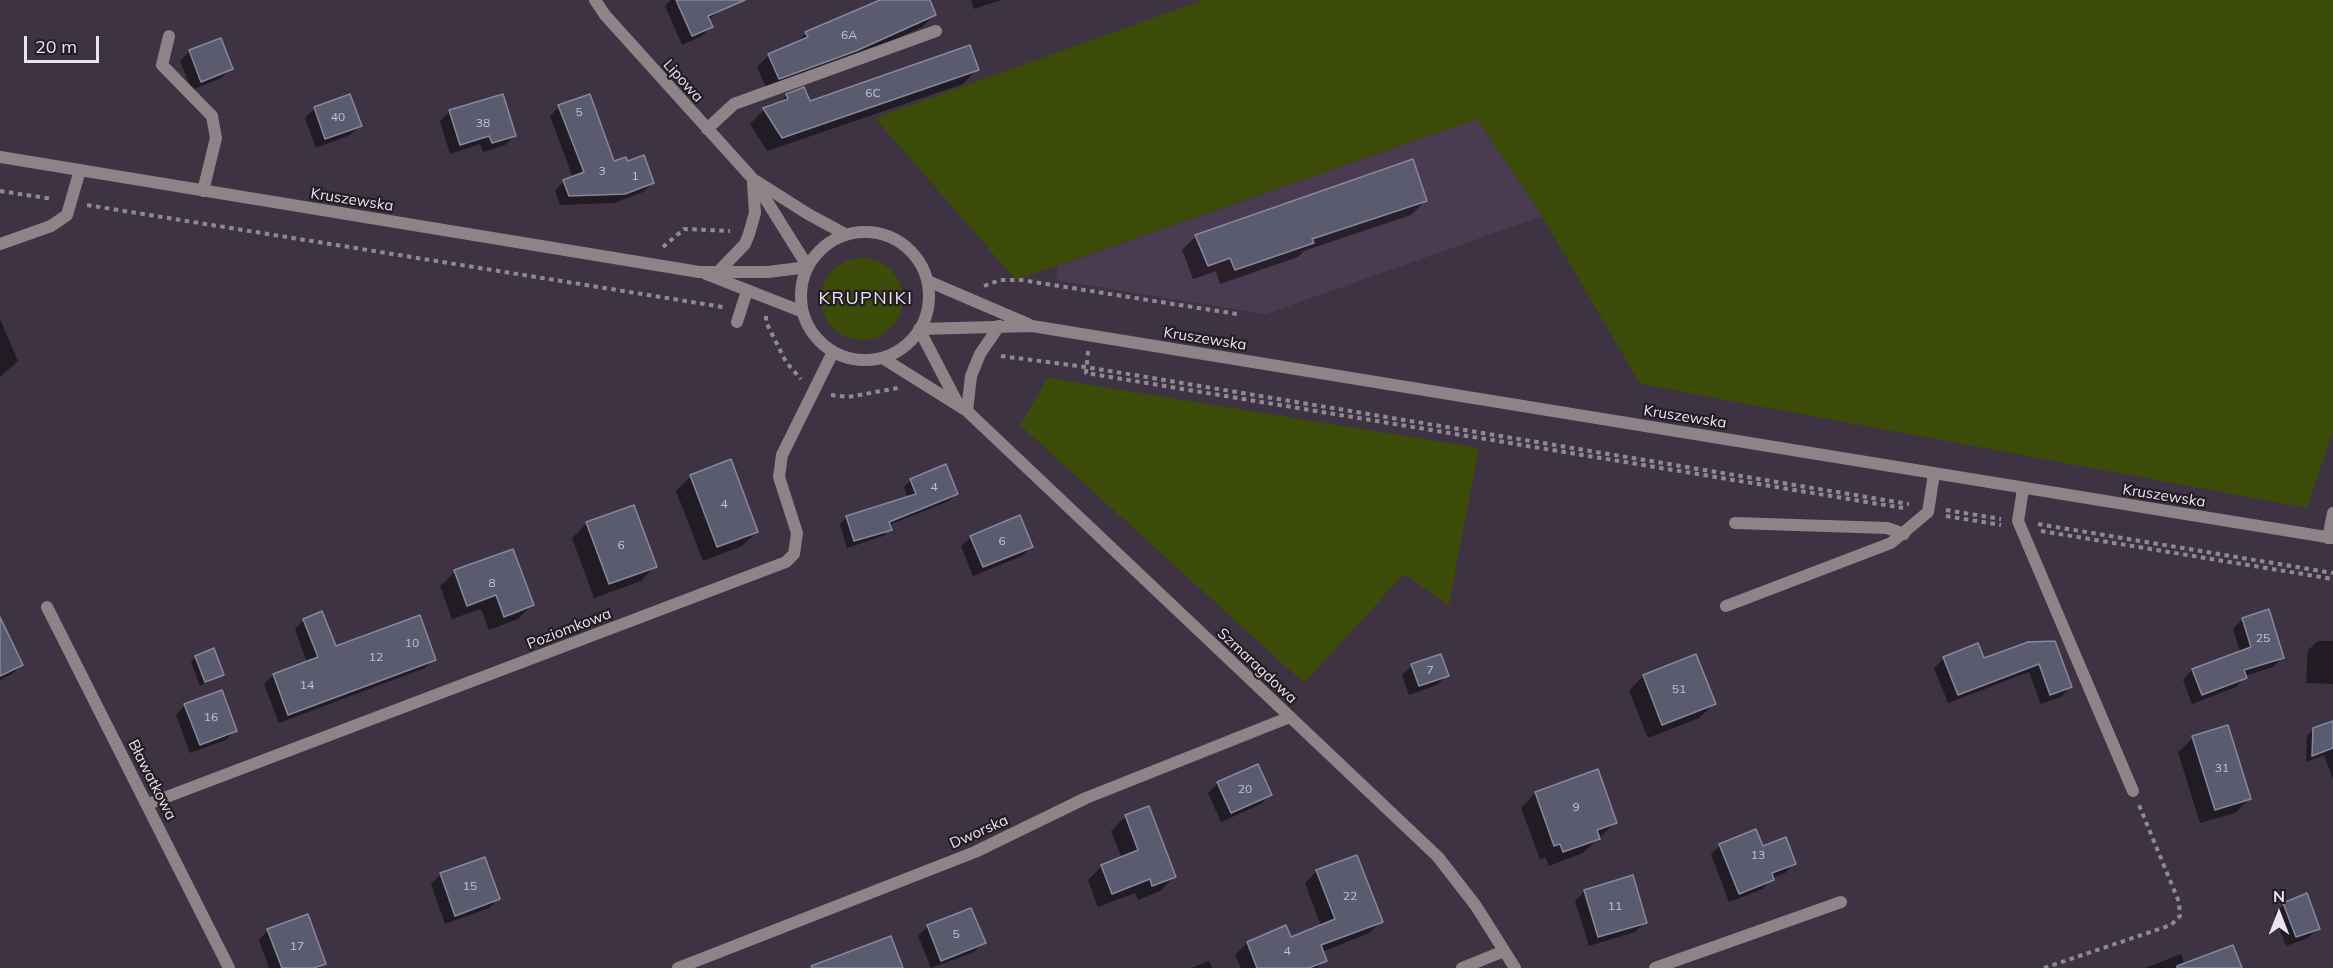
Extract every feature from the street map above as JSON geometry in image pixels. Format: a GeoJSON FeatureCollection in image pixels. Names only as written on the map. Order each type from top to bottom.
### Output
{"type":"FeatureCollection","features":[{"type":"Feature","properties":{"kind":"street","name":"Lipowa"},"geometry":{"type":"LineString","coordinates":[[595,0],[605,15],[753,179],[808,267]]}},
{"type":"Feature","properties":{"kind":"street"},"geometry":{"type":"LineString","coordinates":[[707,129],[734,104],[936,31]]}},
{"type":"Feature","properties":{"kind":"street"},"geometry":{"type":"LineString","coordinates":[[169,36],[162,65],[212,116],[216,138],[203,191]]}},
{"type":"Feature","properties":{"kind":"street","name":"Kruszewska"},"geometry":{"type":"LineString","coordinates":[[0,157],[699,272],[768,272],[808,267]]}},
{"type":"Feature","properties":{"kind":"street"},"geometry":{"type":"LineString","coordinates":[[0,244],[51,226],[67,215],[80,170]]}},
{"type":"Feature","properties":{"kind":"street","name":"Lipowa"},"geometry":{"type":"LineString","coordinates":[[753,179],[808,214],[845,234]]}},
{"type":"Feature","properties":{"kind":"street"},"geometry":{"type":"LineString","coordinates":[[718,272],[745,244],[749,234],[755,213],[753,179]]}},
{"type":"Feature","properties":{"kind":"street"},"geometry":{"type":"LineString","coordinates":[[871,232],[897,240],[917,257],[930,282],[928,309],[919,329],[909,344],[884,359],[858,360],[833,352],[811,331],[802,312],[800,294],[808,267],[823,246],[845,234],[871,232]]}},
{"type":"Feature","properties":{"kind":"street","name":"Kruszewska"},"geometry":{"type":"LineString","coordinates":[[699,272],[802,312]]}},
{"type":"Feature","properties":{"kind":"street","name":"Kruszewska"},"geometry":{"type":"LineString","coordinates":[[930,282],[1032,326]]}},
{"type":"Feature","properties":{"kind":"street"},"geometry":{"type":"LineString","coordinates":[[739,316],[747,291]]}},
{"type":"Feature","properties":{"kind":"street"},"geometry":{"type":"LineString","coordinates":[[962,407],[980,354],[999,326]]}},
{"type":"Feature","properties":{"kind":"street","name":"Kruszewska"},"geometry":{"type":"LineString","coordinates":[[919,329],[1032,326],[2331,538]]}},
{"type":"Feature","properties":{"kind":"street","name":"Szmaragdowa"},"geometry":{"type":"LineString","coordinates":[[919,329],[962,407]]}},
{"type":"Feature","properties":{"kind":"street","name":"Poziomkowa"},"geometry":{"type":"LineString","coordinates":[[147,804],[786,562],[794,554],[797,533],[779,477],[782,455],[833,352]]}},
{"type":"Feature","properties":{"kind":"street","name":"Szmaragdowa"},"geometry":{"type":"LineString","coordinates":[[884,359],[962,407],[1438,857],[1476,906],[1515,968]]}},
{"type":"Feature","properties":{"kind":"street"},"geometry":{"type":"LineString","coordinates":[[1726,606],[1891,543],[1904,534],[1928,510],[1934,474]]}},
{"type":"Feature","properties":{"kind":"street"},"geometry":{"type":"LineString","coordinates":[[2023,489],[2020,525],[2133,790]]}},
{"type":"Feature","properties":{"kind":"street"},"geometry":{"type":"LineString","coordinates":[[2331,538],[2333,513]]}},
{"type":"Feature","properties":{"kind":"street"},"geometry":{"type":"LineString","coordinates":[[1735,523],[1887,528],[1904,534]]}},
{"type":"Feature","properties":{"kind":"street","name":"Bławatkowa"},"geometry":{"type":"LineString","coordinates":[[47,607],[229,968]]}},
{"type":"Feature","properties":{"kind":"street","name":"Dworska"},"geometry":{"type":"LineString","coordinates":[[678,968],[975,852],[1086,798],[1290,717]]}},
{"type":"Feature","properties":{"kind":"street"},"geometry":{"type":"LineString","coordinates":[[1655,968],[1841,902]]}},
{"type":"Feature","properties":{"kind":"street"},"geometry":{"type":"LineString","coordinates":[[1462,968],[1504,951]]}},
{"type":"Feature","properties":{"kind":"path"},"geometry":{"type":"LineString","coordinates":[[0,191],[766,322],[786,362],[805,382]]}},
{"type":"Feature","properties":{"kind":"path"},"geometry":{"type":"LineString","coordinates":[[660,250],[684,229],[732,231],[736,228]]}},
{"type":"Feature","properties":{"kind":"path"},"geometry":{"type":"LineString","coordinates":[[980,290],[986,284],[1000,280],[1020,280],[1237,314]]}},
{"type":"Feature","properties":{"kind":"path"},"geometry":{"type":"LineString","coordinates":[[1088,351],[1086,373],[2020,525],[2333,579]]}},
{"type":"Feature","properties":{"kind":"path"},"geometry":{"type":"LineString","coordinates":[[995,355],[1086,367]]}},
{"type":"Feature","properties":{"kind":"path"},"geometry":{"type":"LineString","coordinates":[[828,394],[858,396],[908,385]]}},
{"type":"Feature","properties":{"kind":"path"},"geometry":{"type":"LineString","coordinates":[[1928,510],[2333,573]]}},
{"type":"Feature","properties":{"kind":"path"},"geometry":{"type":"LineString","coordinates":[[2044,968],[2171,925],[2180,916],[2179,902],[2133,790]]}},
{"type":"Feature","properties":{"kind":"shaded area"},"geometry":{"type":"Polygon","coordinates":[[[1477,119],[1542,216],[1266,314],[1056,280],[1058,266],[1477,119]]]}},
{"type":"Feature","properties":{"kind":"green space"},"geometry":{"type":"Polygon","coordinates":[[[1203,0],[2333,0],[2333,432],[2307,508],[1640,384],[1542,216],[1477,119],[1016,280],[875,118],[1203,0]]]}},
{"type":"Feature","properties":{"kind":"green space"},"geometry":{"type":"Polygon","coordinates":[[[862,258],[878,261],[891,270],[900,283],[903,299],[900,315],[891,328],[878,337],[862,340],[846,337],[833,328],[824,315],[821,299],[824,283],[833,270],[846,261],[862,258]]]}},
{"type":"Feature","properties":{"kind":"green space"},"geometry":{"type":"Polygon","coordinates":[[[1048,378],[1479,448],[1449,605],[1404,574],[1304,683],[1020,425],[1048,378]]]}},
{"type":"Feature","properties":{"kind":"building"},"geometry":{"type":"Polygon","coordinates":[[[676,0],[745,0],[708,16],[713,27],[692,36],[676,0]]]}},
{"type":"Feature","properties":{"kind":"building"},"geometry":{"type":"Polygon","coordinates":[[[880,0],[930,0],[936,15],[856,51],[779,79],[768,54],[808,37],[805,32],[880,0]]]}},
{"type":"Feature","properties":{"kind":"building"},"geometry":{"type":"Polygon","coordinates":[[[221,38],[233,69],[201,82],[189,50],[221,38]]]}},
{"type":"Feature","properties":{"kind":"building"},"geometry":{"type":"Polygon","coordinates":[[[970,45],[979,70],[782,138],[763,108],[788,99],[786,94],[804,87],[810,101],[970,45]]]}},
{"type":"Feature","properties":{"kind":"building"},"geometry":{"type":"Polygon","coordinates":[[[350,94],[362,126],[325,139],[314,107],[350,94]]]}},
{"type":"Feature","properties":{"kind":"building"},"geometry":{"type":"Polygon","coordinates":[[[503,94],[516,136],[492,143],[489,136],[460,145],[449,110],[503,94]]]}},
{"type":"Feature","properties":{"kind":"building"},"geometry":{"type":"Polygon","coordinates":[[[590,94],[614,161],[626,157],[628,161],[644,155],[654,183],[625,194],[569,196],[563,180],[584,172],[558,105],[590,94]]]}},
{"type":"Feature","properties":{"kind":"building"},"geometry":{"type":"Polygon","coordinates":[[[1413,159],[1427,201],[1312,239],[1314,243],[1235,270],[1230,258],[1208,266],[1195,235],[1413,159]]]}},
{"type":"Feature","properties":{"kind":"building"},"geometry":{"type":"Polygon","coordinates":[[[731,459],[758,532],[717,547],[690,475],[731,459]]]}},
{"type":"Feature","properties":{"kind":"building"},"geometry":{"type":"Polygon","coordinates":[[[946,464],[958,494],[889,522],[892,530],[854,541],[846,516],[916,494],[910,479],[946,464]]]}},
{"type":"Feature","properties":{"kind":"building"},"geometry":{"type":"Polygon","coordinates":[[[634,505],[657,567],[609,584],[586,522],[634,505]]]}},
{"type":"Feature","properties":{"kind":"building"},"geometry":{"type":"Polygon","coordinates":[[[1020,515],[1033,547],[983,567],[970,536],[1020,515]]]}},
{"type":"Feature","properties":{"kind":"building"},"geometry":{"type":"Polygon","coordinates":[[[513,549],[534,605],[504,617],[496,595],[467,606],[454,570],[513,549]]]}},
{"type":"Feature","properties":{"kind":"building"},"geometry":{"type":"Polygon","coordinates":[[[2269,609],[2284,658],[2244,670],[2247,678],[2202,695],[2192,669],[2251,647],[2242,618],[2269,609]]]}},
{"type":"Feature","properties":{"kind":"building"},"geometry":{"type":"Polygon","coordinates":[[[322,611],[336,646],[420,615],[436,660],[288,715],[273,674],[318,657],[303,619],[322,611]]]}},
{"type":"Feature","properties":{"kind":"building"},"geometry":{"type":"Polygon","coordinates":[[[0,617],[23,665],[0,676],[0,617]]]}},
{"type":"Feature","properties":{"kind":"building"},"geometry":{"type":"Polygon","coordinates":[[[2055,641],[2072,687],[2050,695],[2039,664],[1958,695],[1943,657],[1978,643],[1984,658],[2028,642],[2055,641]]]}},
{"type":"Feature","properties":{"kind":"building"},"geometry":{"type":"Polygon","coordinates":[[[214,648],[224,675],[205,682],[195,656],[214,648]]]}},
{"type":"Feature","properties":{"kind":"building"},"geometry":{"type":"Polygon","coordinates":[[[1441,654],[1449,676],[1419,686],[1411,664],[1441,654]]]}},
{"type":"Feature","properties":{"kind":"building"},"geometry":{"type":"Polygon","coordinates":[[[1696,654],[1716,704],[1662,725],[1643,675],[1696,654]]]}},
{"type":"Feature","properties":{"kind":"building"},"geometry":{"type":"Polygon","coordinates":[[[222,690],[237,731],[200,745],[184,704],[222,690]]]}},
{"type":"Feature","properties":{"kind":"building"},"geometry":{"type":"Polygon","coordinates":[[[2333,721],[2333,748],[2312,756],[2313,728],[2333,721]]]}},
{"type":"Feature","properties":{"kind":"building"},"geometry":{"type":"Polygon","coordinates":[[[2228,725],[2251,799],[2215,810],[2192,736],[2228,725]]]}},
{"type":"Feature","properties":{"kind":"building"},"geometry":{"type":"Polygon","coordinates":[[[1258,764],[1272,795],[1231,813],[1217,782],[1258,764]]]}},
{"type":"Feature","properties":{"kind":"building"},"geometry":{"type":"Polygon","coordinates":[[[1598,769],[1617,823],[1597,830],[1600,839],[1563,852],[1560,844],[1554,846],[1535,792],[1598,769]]]}},
{"type":"Feature","properties":{"kind":"building"},"geometry":{"type":"Polygon","coordinates":[[[1149,806],[1176,877],[1152,886],[1150,879],[1112,894],[1101,865],[1138,850],[1125,815],[1149,806]]]}},
{"type":"Feature","properties":{"kind":"building"},"geometry":{"type":"Polygon","coordinates":[[[1756,829],[1763,846],[1786,837],[1796,864],[1772,873],[1774,880],[1739,894],[1719,844],[1756,829]]]}},
{"type":"Feature","properties":{"kind":"building"},"geometry":{"type":"Polygon","coordinates":[[[1357,855],[1383,922],[1321,945],[1327,961],[1309,968],[1257,968],[1247,942],[1286,925],[1291,937],[1335,919],[1316,870],[1357,855]]]}},
{"type":"Feature","properties":{"kind":"building"},"geometry":{"type":"Polygon","coordinates":[[[485,857],[500,899],[455,916],[440,873],[485,857]]]}},
{"type":"Feature","properties":{"kind":"building"},"geometry":{"type":"Polygon","coordinates":[[[1633,875],[1647,923],[1598,937],[1584,890],[1633,875]]]}},
{"type":"Feature","properties":{"kind":"building"},"geometry":{"type":"Polygon","coordinates":[[[2307,893],[2320,929],[2296,937],[2283,903],[2307,893]]]}},
{"type":"Feature","properties":{"kind":"building"},"geometry":{"type":"Polygon","coordinates":[[[971,908],[986,943],[941,961],[927,925],[971,908]]]}},
{"type":"Feature","properties":{"kind":"building"},"geometry":{"type":"Polygon","coordinates":[[[308,914],[326,964],[314,968],[282,968],[267,929],[308,914]]]}},
{"type":"Feature","properties":{"kind":"building"},"geometry":{"type":"Polygon","coordinates":[[[891,936],[903,968],[812,968],[811,966],[891,936]]]}},
{"type":"Feature","properties":{"kind":"building"},"geometry":{"type":"Polygon","coordinates":[[[2233,945],[2242,968],[2177,968],[2177,966],[2233,945]]]}},
{"type":"Feature","properties":{"kind":"district","name":"KRUPNIKI"},"geometry":{"type":"Point","coordinates":[866,299]}}]}
